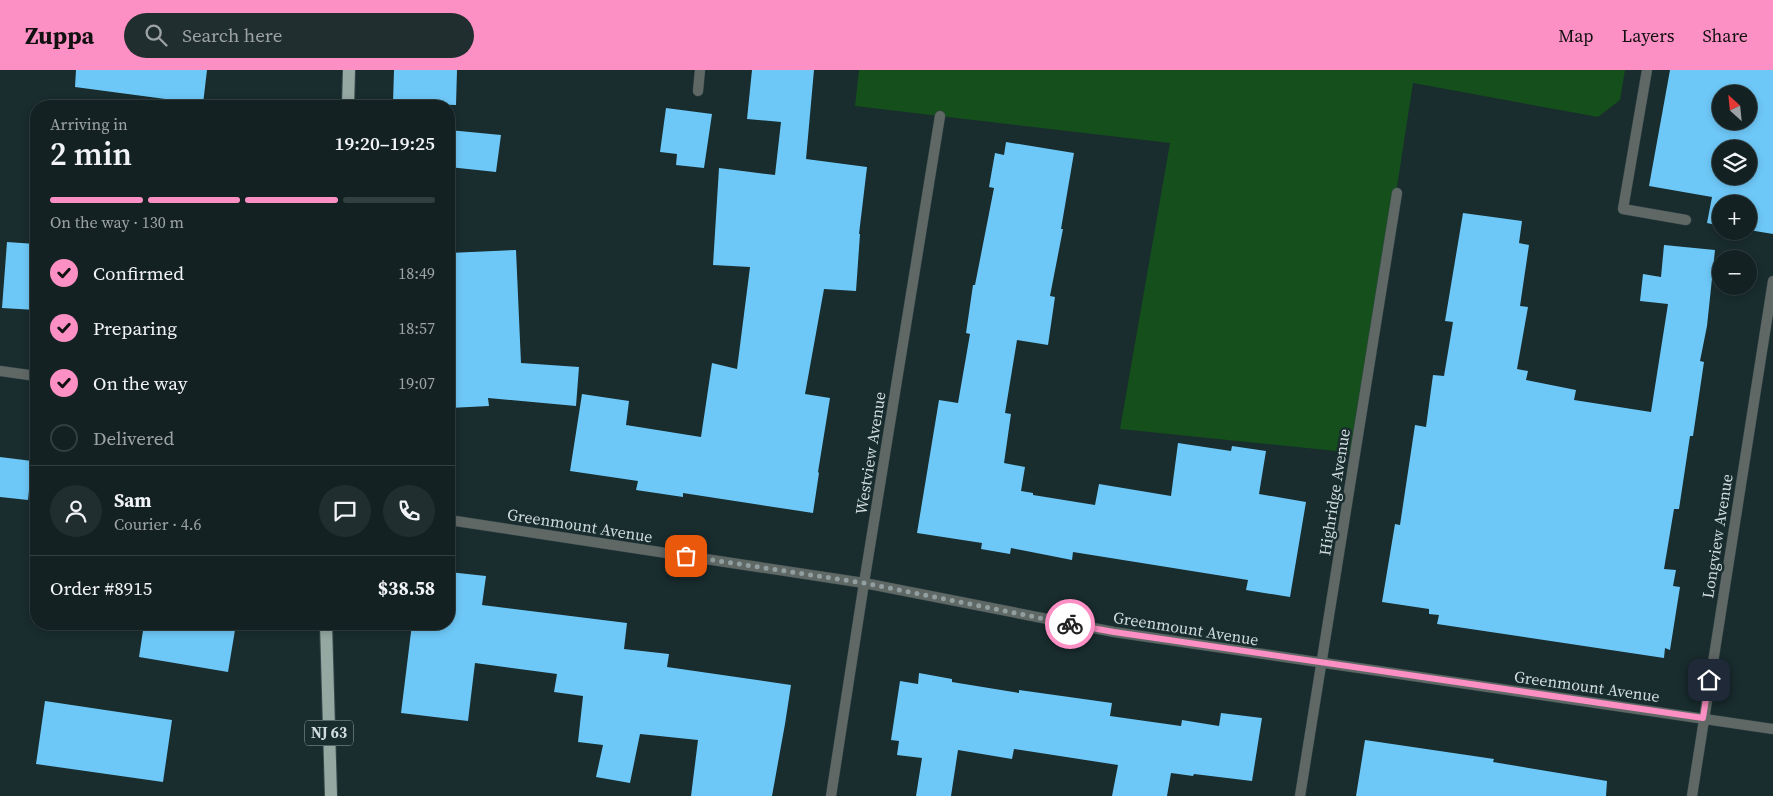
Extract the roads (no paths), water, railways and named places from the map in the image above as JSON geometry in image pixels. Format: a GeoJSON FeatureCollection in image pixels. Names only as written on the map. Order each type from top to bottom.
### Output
{"type":"FeatureCollection","features":[{"type":"Feature","properties":{"kind":"main road"},"geometry":{"type":"LineString","coordinates":[[348,100],[349,70]]}},
{"type":"Feature","properties":{"kind":"main road","name":"NJ 63"},"geometry":{"type":"LineString","coordinates":[[326,630],[331,796]]}},
{"type":"Feature","properties":{"kind":"street"},"geometry":{"type":"LineString","coordinates":[[698,91],[700,70]]}},
{"type":"Feature","properties":{"kind":"street"},"geometry":{"type":"LineString","coordinates":[[1646,70],[1623,209],[1686,220]]}},
{"type":"Feature","properties":{"kind":"street","name":"Westview Avenue"},"geometry":{"type":"LineString","coordinates":[[832,796],[864,583],[940,116]]}},
{"type":"Feature","properties":{"kind":"street","name":"Highridge Avenue"},"geometry":{"type":"LineString","coordinates":[[1300,796],[1397,193]]}},
{"type":"Feature","properties":{"kind":"street","name":"Longview Avenue"},"geometry":{"type":"LineString","coordinates":[[1692,796],[1773,281]]}},
{"type":"Feature","properties":{"kind":"street"},"geometry":{"type":"LineString","coordinates":[[0,370],[30,375]]}},
{"type":"Feature","properties":{"kind":"street","name":"Greenmount Avenue"},"geometry":{"type":"LineString","coordinates":[[455,521],[864,583],[1114,632],[1773,729]]}}]}
